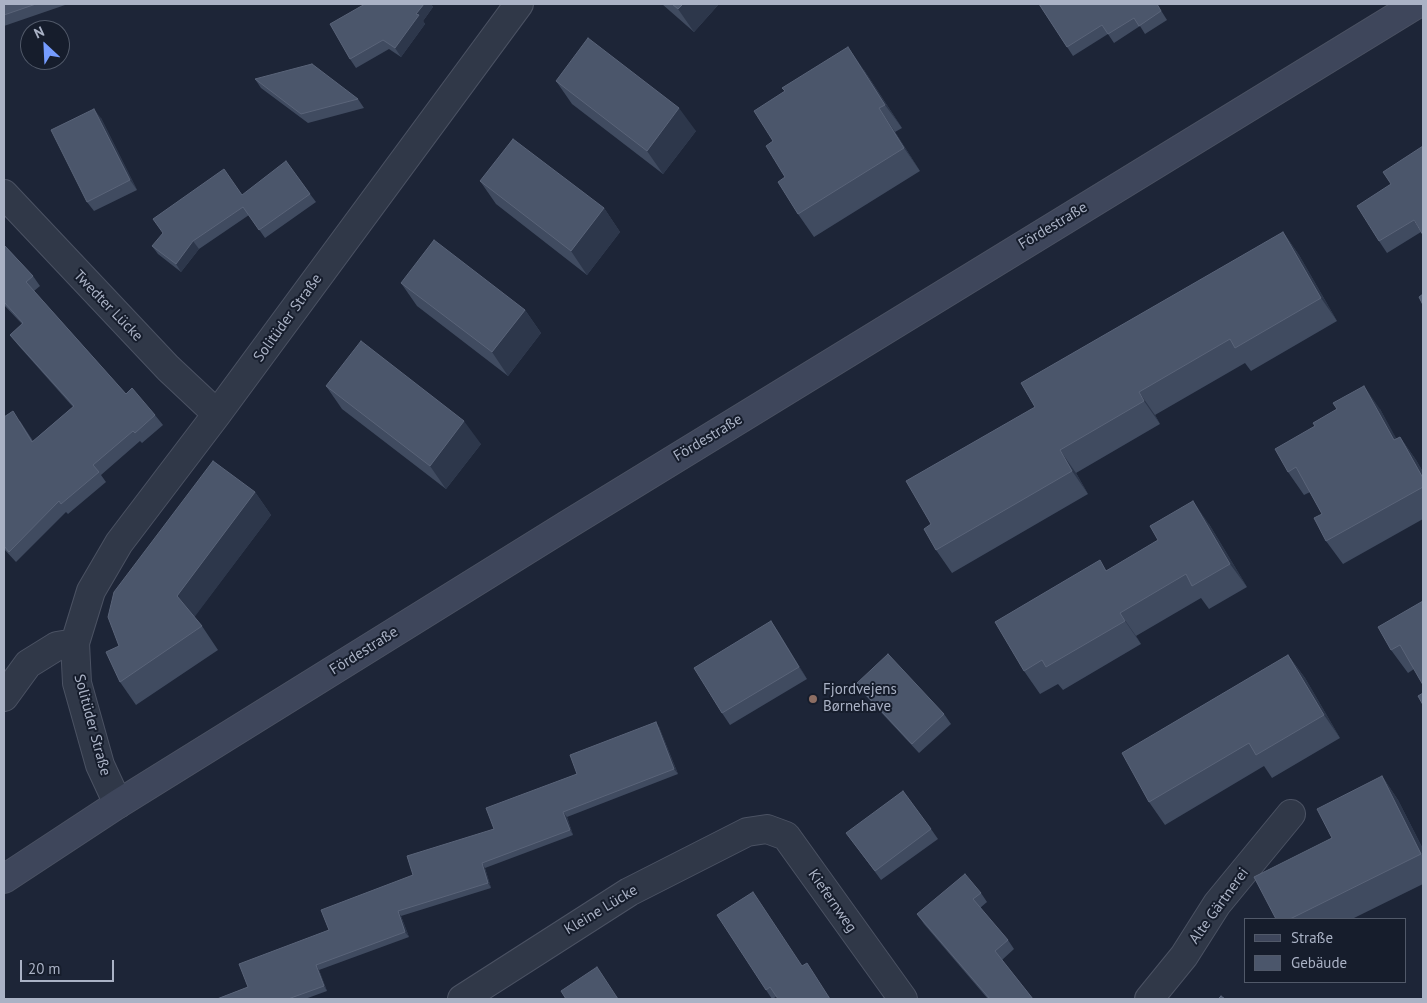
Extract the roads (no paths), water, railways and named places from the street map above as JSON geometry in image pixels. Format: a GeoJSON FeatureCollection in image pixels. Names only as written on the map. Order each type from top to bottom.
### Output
{"type":"FeatureCollection","features":[{"type":"Feature","properties":{"kind":"main road","name":"Fördestraße"},"geometry":{"type":"LineString","coordinates":[[4,879],[118,804],[581,516],[1417,4]]}},
{"type":"Feature","properties":{"kind":"street","name":"Solitüder Straße"},"geometry":{"type":"LineString","coordinates":[[118,804],[100,765],[77,683],[75,643],[91,591],[119,543],[217,414],[519,4]]}},
{"type":"Feature","properties":{"kind":"street","name":"Twedter Lücke"},"geometry":{"type":"LineString","coordinates":[[4,194],[168,368],[217,414]]}},
{"type":"Feature","properties":{"kind":"street"},"geometry":{"type":"LineString","coordinates":[[4,696],[28,664],[57,646],[75,643]]}},
{"type":"Feature","properties":{"kind":"street","name":"Alte Gärtnerei"},"geometry":{"type":"LineString","coordinates":[[1149,999],[1184,956],[1217,904],[1291,814]]}},
{"type":"Feature","properties":{"kind":"street","name":"Kiefernweg"},"geometry":{"type":"LineString","coordinates":[[747,832],[767,829],[786,836],[903,999]]}},
{"type":"Feature","properties":{"kind":"street","name":"Kleine Lücke"},"geometry":{"type":"LineString","coordinates":[[462,999],[629,892],[747,832]]}},
{"type":"Feature","properties":{"kind":"place","name":"Fjordvejens Børnehave"},"geometry":{"type":"Point","coordinates":[813,699]}}]}
